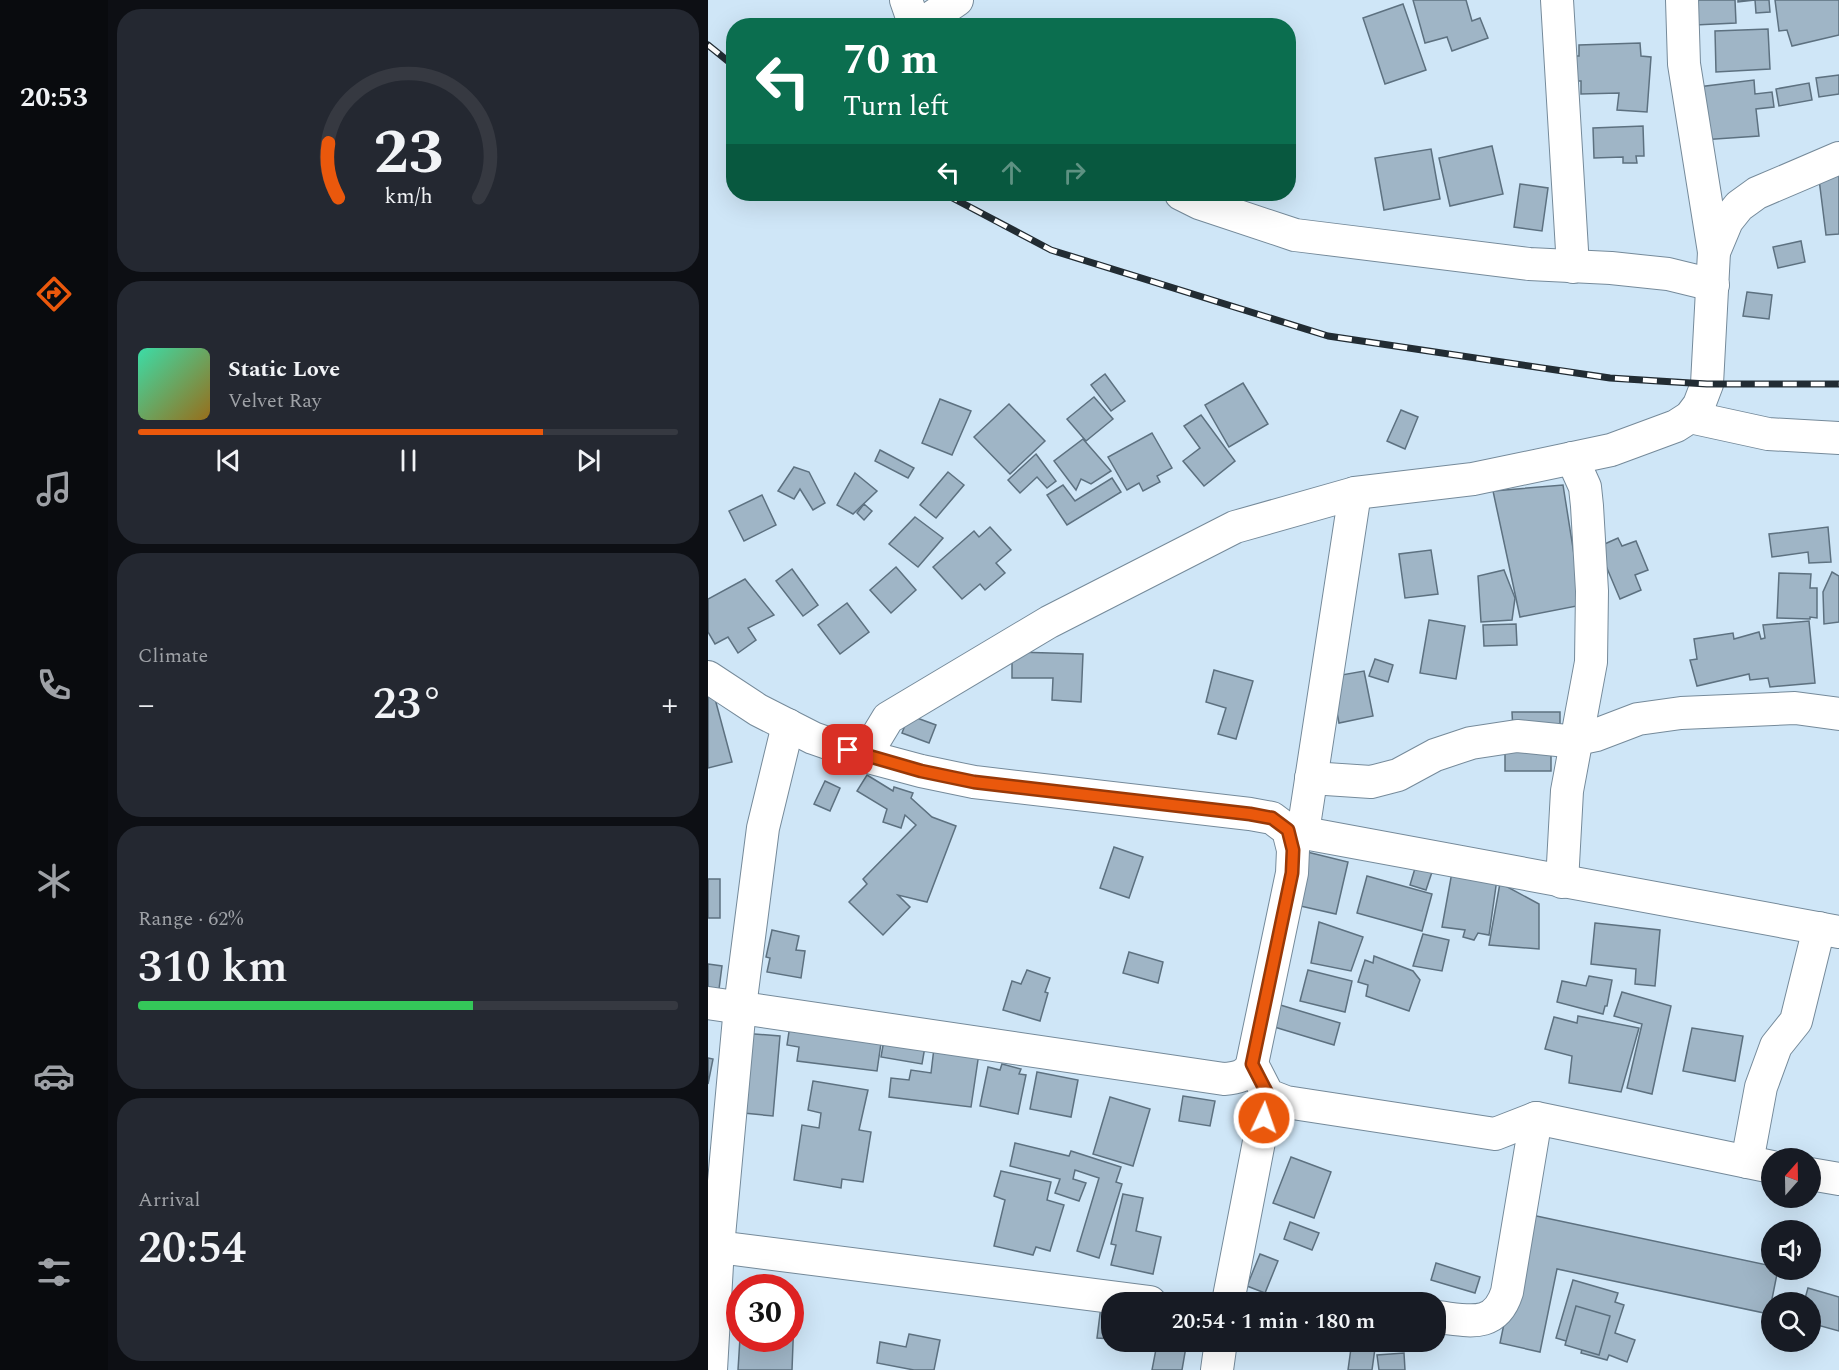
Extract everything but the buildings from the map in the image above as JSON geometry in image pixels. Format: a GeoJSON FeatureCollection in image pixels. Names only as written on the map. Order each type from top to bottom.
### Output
{"type":"FeatureCollection","features":[{"type":"Feature","properties":{"kind":"street"},"geometry":{"type":"LineString","coordinates":[[906,0],[914,18]]}},
{"type":"Feature","properties":{"kind":"street"},"geometry":{"type":"LineString","coordinates":[[929,18],[957,0]]}},
{"type":"Feature","properties":{"kind":"street"},"geometry":{"type":"LineString","coordinates":[[1557,0],[1573,267]]}},
{"type":"Feature","properties":{"kind":"street"},"geometry":{"type":"LineString","coordinates":[[865,756],[888,718],[1048,622],[1235,527],[1355,493],[1473,479],[1611,450],[1676,426],[1690,417],[1699,405],[1707,384],[1714,252],[1684,64],[1682,0]]}},
{"type":"Feature","properties":{"kind":"street"},"geometry":{"type":"LineString","coordinates":[[1714,252],[1728,221],[1739,206],[1757,193],[1839,158]]}},
{"type":"Feature","properties":{"kind":"street"},"geometry":{"type":"LineString","coordinates":[[1195,201],[1295,235],[1517,263],[1611,268],[1668,274],[1713,285]]}},
{"type":"Feature","properties":{"kind":"street"},"geometry":{"type":"LineString","coordinates":[[1690,417],[1768,434],[1839,438]]}},
{"type":"Feature","properties":{"kind":"street"},"geometry":{"type":"LineString","coordinates":[[1562,882],[1567,791],[1591,662],[1592,591],[1585,487],[1572,458]]}},
{"type":"Feature","properties":{"kind":"street"},"geometry":{"type":"LineString","coordinates":[[1230,1292],[1268,1095],[1253,1066],[1253,1051],[1292,873],[1296,831],[1311,778],[1355,493]]}},
{"type":"Feature","properties":{"kind":"street"},"geometry":{"type":"LineString","coordinates":[[708,677],[758,710],[813,738],[865,756],[921,771],[974,782],[1250,814],[1272,818],[1296,831],[1829,930],[1796,1021],[1776,1046],[1761,1087],[1759,1165],[1536,1118],[1495,1134],[1286,1102],[1268,1095]]}},
{"type":"Feature","properties":{"kind":"street"},"geometry":{"type":"LineString","coordinates":[[1311,778],[1371,782],[1398,775],[1435,754],[1471,743],[1517,736],[1577,740],[1638,719],[1680,713],[1795,708],[1839,714]]}},
{"type":"Feature","properties":{"kind":"street"},"geometry":{"type":"LineString","coordinates":[[711,1370],[714,1259],[740,1007],[763,828],[788,725]]}},
{"type":"Feature","properties":{"kind":"street"},"geometry":{"type":"LineString","coordinates":[[708,1004],[1224,1079],[1246,1075],[1253,1066]]}},
{"type":"Feature","properties":{"kind":"street"},"geometry":{"type":"LineString","coordinates":[[1446,1318],[1478,1321],[1494,1316],[1503,1305],[1536,1118]]}},
{"type":"Feature","properties":{"kind":"street"},"geometry":{"type":"LineString","coordinates":[[1821,1176],[1839,1179]]}},
{"type":"Feature","properties":{"kind":"street"},"geometry":{"type":"LineString","coordinates":[[714,1259],[1101,1297]]}},
{"type":"Feature","properties":{"kind":"street"},"geometry":{"type":"LineString","coordinates":[[1216,1370],[1219,1352]]}},
{"type":"Feature","properties":{"kind":"railway"},"geometry":{"type":"LineString","coordinates":[[708,45],[726,60]]}},
{"type":"Feature","properties":{"kind":"railway"},"geometry":{"type":"LineString","coordinates":[[958,201],[1051,250],[1328,336],[1610,378],[1707,384],[1839,384]]}},
{"type":"Feature","properties":{"kind":"route"},"geometry":{"type":"LineString","coordinates":[[848,750],[921,771],[974,782],[1272,818],[1288,830],[1293,850],[1292,873],[1253,1051],[1252,1064],[1268,1095],[1264,1118]]}}]}
